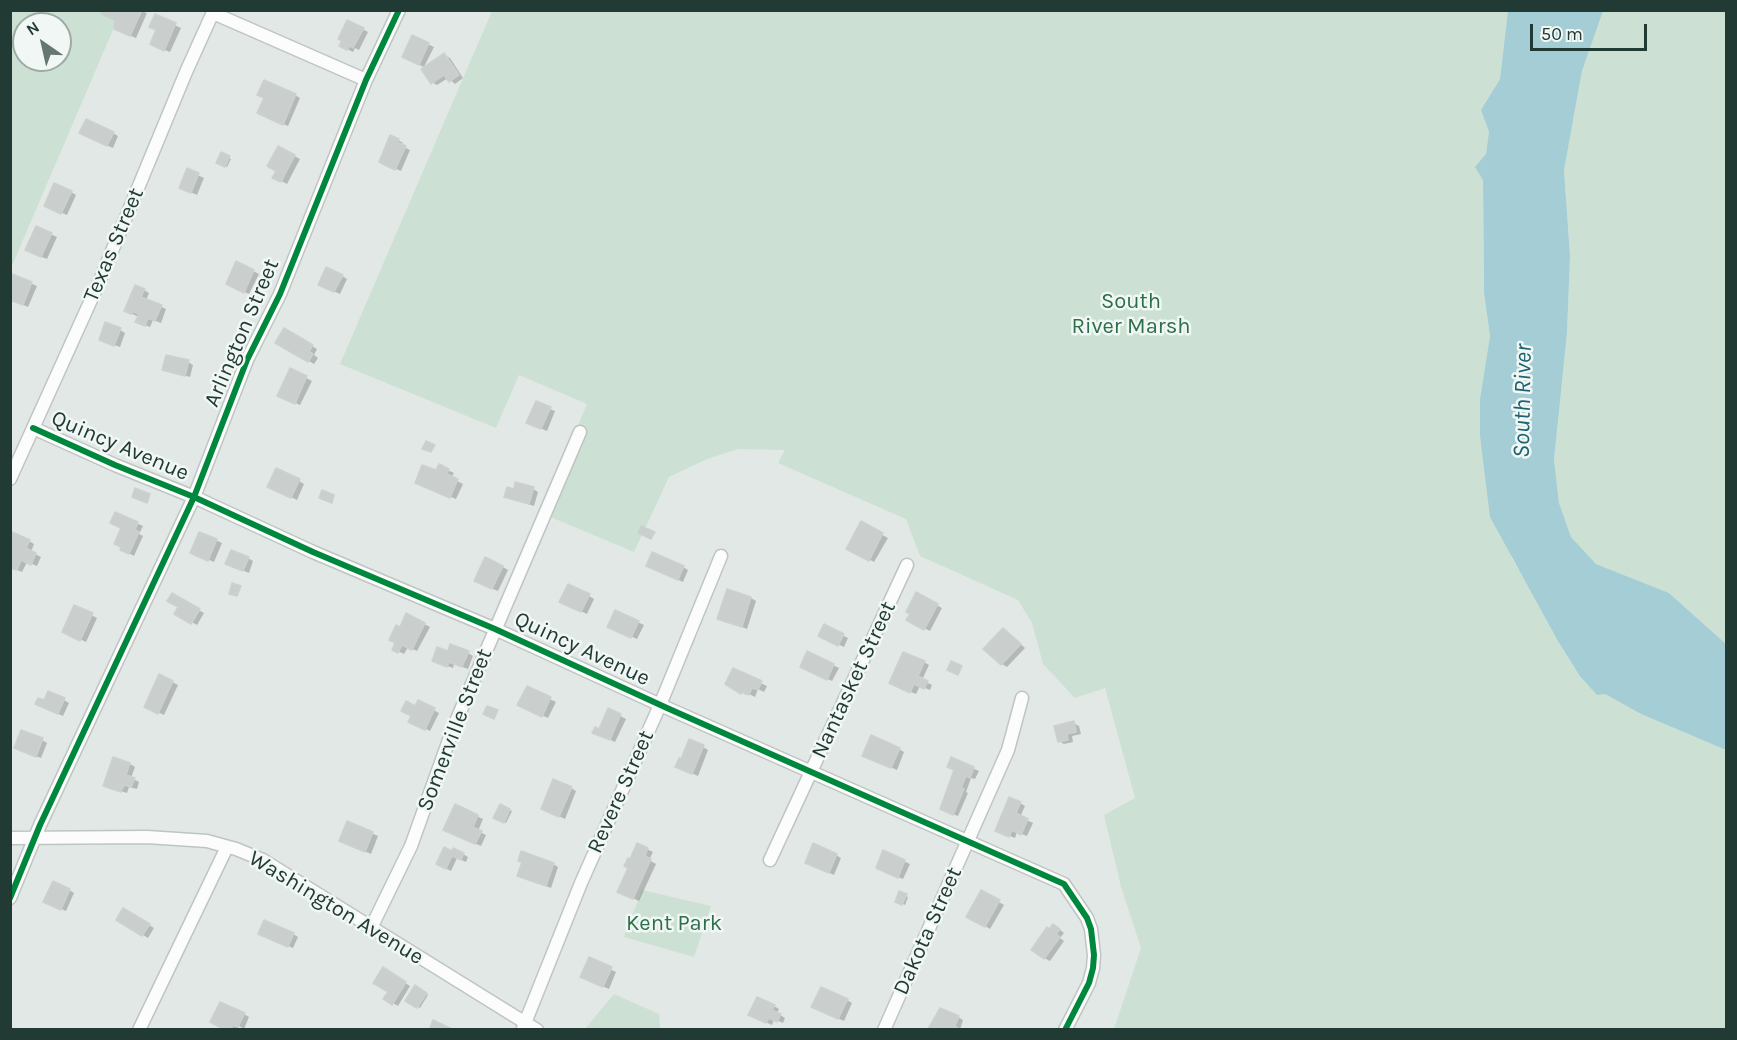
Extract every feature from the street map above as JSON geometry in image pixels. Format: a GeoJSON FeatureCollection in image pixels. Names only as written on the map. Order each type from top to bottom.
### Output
{"type":"FeatureCollection","features":[{"type":"Feature","properties":{"kind":"street","name":"Arlington Street"},"geometry":{"type":"LineString","coordinates":[[10,898],[194,497],[247,360],[280,294],[366,80],[399,10]]}},
{"type":"Feature","properties":{"kind":"street"},"geometry":{"type":"LineString","coordinates":[[214,12],[366,80]]}},
{"type":"Feature","properties":{"kind":"street","name":"Texas Street"},"geometry":{"type":"LineString","coordinates":[[10,479],[100,280],[186,72],[214,12]]}},
{"type":"Feature","properties":{"kind":"street","name":"Quincy Avenue"},"geometry":{"type":"LineString","coordinates":[[33,428],[194,497],[314,552],[495,628],[660,705],[1064,884],[1087,918],[1091,931],[1093,968],[1089,983],[1065,1029]]}},
{"type":"Feature","properties":{"kind":"street","name":"Somerville Street"},"geometry":{"type":"LineString","coordinates":[[371,928],[411,846],[454,726],[580,432]]}},
{"type":"Feature","properties":{"kind":"street","name":"Revere Street"},"geometry":{"type":"LineString","coordinates":[[524,1026],[581,884],[660,705],[721,556]]}},
{"type":"Feature","properties":{"kind":"street","name":"Nantasket Street"},"geometry":{"type":"LineString","coordinates":[[770,860],[907,565]]}},
{"type":"Feature","properties":{"kind":"street","name":"Dakota Street"},"geometry":{"type":"LineString","coordinates":[[884,1029],[1008,750],[1022,698]]}},
{"type":"Feature","properties":{"kind":"street","name":"Washington Avenue"},"geometry":{"type":"LineString","coordinates":[[10,838],[147,837],[207,841],[263,860],[524,1026],[537,1029]]}},
{"type":"Feature","properties":{"kind":"street"},"geometry":{"type":"LineString","coordinates":[[139,1029],[227,847]]}},
{"type":"Feature","properties":{"kind":"green space"},"geometry":{"type":"Polygon","coordinates":[[[10,11],[121,11],[11,268],[10,11]]]}},
{"type":"Feature","properties":{"kind":"green space","name":"South River Marsh"},"geometry":{"type":"Polygon","coordinates":[[[492,11],[1508,11],[1500,79],[1481,110],[1489,132],[1483,180],[1483,224],[1484,293],[1490,336],[1480,399],[1480,436],[1486,474],[1512,559],[1605,694],[1641,714],[1726,750],[1726,1029],[1114,1029],[1141,948],[1121,887],[1104,815],[1135,798],[1105,688],[1075,698],[1043,664],[1032,623],[1018,600],[920,556],[906,519],[778,463],[785,450],[738,449],[707,459],[669,477],[634,552],[541,513],[587,404],[519,375],[496,428],[340,364],[492,11]]]}},
{"type":"Feature","properties":{"kind":"green space"},"geometry":{"type":"Polygon","coordinates":[[[1603,11],[1726,11],[1726,644],[1669,593],[1596,564],[1571,537],[1559,503],[1554,460],[1567,333],[1570,256],[1564,170],[1582,71],[1603,11]]]}},
{"type":"Feature","properties":{"kind":"green space","name":"Kent Park"},"geometry":{"type":"Polygon","coordinates":[[[642,890],[711,906],[694,957],[624,937],[642,890]]]}},
{"type":"Feature","properties":{"kind":"green space","name":"Kent Park"},"geometry":{"type":"Polygon","coordinates":[[[614,994],[659,1014],[660,1029],[585,1029],[614,994]]]}},
{"type":"Feature","properties":{"kind":"water","name":"South River"},"geometry":{"type":"Polygon","coordinates":[[[1508,11],[1603,11],[1582,71],[1564,170],[1570,256],[1567,333],[1554,460],[1559,503],[1571,537],[1596,564],[1669,593],[1726,644],[1726,750],[1641,714],[1605,694],[1597,695],[1580,676],[1558,641],[1490,517],[1480,436],[1480,399],[1490,336],[1484,293],[1483,180],[1475,167],[1486,154],[1489,132],[1481,110],[1500,79],[1508,11]]]}},
{"type":"Feature","properties":{"kind":"building"},"geometry":{"type":"Polygon","coordinates":[[[103,10],[142,10],[130,36],[114,29],[115,20],[101,14],[103,10]]]}},
{"type":"Feature","properties":{"kind":"building"},"geometry":{"type":"Polygon","coordinates":[[[155,14],[176,23],[164,51],[150,44],[156,30],[149,27],[155,14]]]}},
{"type":"Feature","properties":{"kind":"building"},"geometry":{"type":"Polygon","coordinates":[[[347,20],[364,28],[353,48],[350,46],[347,50],[339,46],[342,41],[338,39],[347,20]]]}},
{"type":"Feature","properties":{"kind":"building"},"geometry":{"type":"Polygon","coordinates":[[[412,35],[429,43],[419,65],[402,57],[412,35]]]}},
{"type":"Feature","properties":{"kind":"building"},"geometry":{"type":"Polygon","coordinates":[[[444,53],[459,75],[449,82],[444,75],[431,84],[421,69],[444,53]]]}},
{"type":"Feature","properties":{"kind":"building"},"geometry":{"type":"Polygon","coordinates":[[[264,80],[296,94],[283,125],[257,113],[264,98],[257,95],[264,80]]]}},
{"type":"Feature","properties":{"kind":"building"},"geometry":{"type":"Polygon","coordinates":[[[86,119],[114,132],[107,146],[79,133],[86,119]]]}},
{"type":"Feature","properties":{"kind":"building"},"geometry":{"type":"Polygon","coordinates":[[[390,135],[399,139],[397,142],[406,146],[395,170],[379,162],[390,135]]]}},
{"type":"Feature","properties":{"kind":"building"},"geometry":{"type":"Polygon","coordinates":[[[278,146],[295,155],[281,182],[272,178],[276,171],[267,166],[278,146]]]}},
{"type":"Feature","properties":{"kind":"building"},"geometry":{"type":"Polygon","coordinates":[[[221,152],[230,156],[225,167],[216,163],[221,152]]]}},
{"type":"Feature","properties":{"kind":"building"},"geometry":{"type":"Polygon","coordinates":[[[187,168],[199,173],[191,193],[179,188],[187,168]]]}},
{"type":"Feature","properties":{"kind":"building"},"geometry":{"type":"Polygon","coordinates":[[[54,183],[72,191],[61,214],[44,206],[54,183]]]}},
{"type":"Feature","properties":{"kind":"building"},"geometry":{"type":"Polygon","coordinates":[[[36,226],[52,233],[41,257],[25,250],[36,226]]]}},
{"type":"Feature","properties":{"kind":"building"},"geometry":{"type":"Polygon","coordinates":[[[236,261],[254,270],[244,293],[226,284],[236,261]]]}},
{"type":"Feature","properties":{"kind":"building"},"geometry":{"type":"Polygon","coordinates":[[[326,267],[343,275],[334,292],[318,285],[326,267]]]}},
{"type":"Feature","properties":{"kind":"building"},"geometry":{"type":"Polygon","coordinates":[[[12,274],[32,282],[23,305],[10,300],[12,274]]]}},
{"type":"Feature","properties":{"kind":"building"},"geometry":{"type":"Polygon","coordinates":[[[135,285],[145,289],[141,297],[162,305],[155,321],[148,318],[145,326],[135,322],[139,314],[124,311],[135,285]]]}},
{"type":"Feature","properties":{"kind":"building"},"geometry":{"type":"Polygon","coordinates":[[[105,322],[121,328],[114,346],[99,340],[105,322]]]}},
{"type":"Feature","properties":{"kind":"building"},"geometry":{"type":"Polygon","coordinates":[[[284,328],[313,345],[309,351],[313,354],[308,362],[275,343],[284,328]]]}},
{"type":"Feature","properties":{"kind":"building"},"geometry":{"type":"Polygon","coordinates":[[[166,355],[189,360],[185,376],[162,370],[166,355]]]}},
{"type":"Feature","properties":{"kind":"building"},"geometry":{"type":"Polygon","coordinates":[[[290,368],[307,376],[295,404],[277,396],[290,368]]]}},
{"type":"Feature","properties":{"kind":"building"},"geometry":{"type":"Polygon","coordinates":[[[536,401],[551,407],[541,429],[526,423],[536,401]]]}},
{"type":"Feature","properties":{"kind":"building"},"geometry":{"type":"Polygon","coordinates":[[[426,441],[435,445],[431,452],[422,449],[426,441]]]}},
{"type":"Feature","properties":{"kind":"building"},"geometry":{"type":"Polygon","coordinates":[[[439,464],[449,469],[447,474],[458,479],[450,498],[415,483],[422,465],[436,470],[439,464]]]}},
{"type":"Feature","properties":{"kind":"building"},"geometry":{"type":"Polygon","coordinates":[[[276,468],[300,479],[291,498],[267,487],[276,468]]]}},
{"type":"Feature","properties":{"kind":"building"},"geometry":{"type":"Polygon","coordinates":[[[515,482],[534,487],[529,504],[504,497],[507,487],[514,489],[515,482]]]}},
{"type":"Feature","properties":{"kind":"building"},"geometry":{"type":"Polygon","coordinates":[[[135,488],[150,494],[147,503],[132,497],[135,488]]]}},
{"type":"Feature","properties":{"kind":"building"},"geometry":{"type":"Polygon","coordinates":[[[322,490],[334,495],[332,503],[319,498],[322,490]]]}},
{"type":"Feature","properties":{"kind":"building"},"geometry":{"type":"Polygon","coordinates":[[[115,512],[138,522],[135,530],[139,532],[129,554],[114,544],[121,528],[110,523],[115,512]]]}},
{"type":"Feature","properties":{"kind":"building"},"geometry":{"type":"Polygon","coordinates":[[[861,521],[883,533],[869,561],[846,549],[861,521]]]}},
{"type":"Feature","properties":{"kind":"building"},"geometry":{"type":"Polygon","coordinates":[[[641,526],[655,532],[651,539],[638,533],[641,526]]]}},
{"type":"Feature","properties":{"kind":"building"},"geometry":{"type":"Polygon","coordinates":[[[12,532],[30,540],[26,548],[36,553],[31,565],[21,560],[17,570],[10,568],[12,532]]]}},
{"type":"Feature","properties":{"kind":"building"},"geometry":{"type":"Polygon","coordinates":[[[199,532],[217,539],[208,561],[190,553],[199,532]]]}},
{"type":"Feature","properties":{"kind":"building"},"geometry":{"type":"Polygon","coordinates":[[[231,550],[249,557],[243,571],[225,564],[231,550]]]}},
{"type":"Feature","properties":{"kind":"building"},"geometry":{"type":"Polygon","coordinates":[[[652,552],[684,566],[678,580],[646,566],[652,552]]]}},
{"type":"Feature","properties":{"kind":"building"},"geometry":{"type":"Polygon","coordinates":[[[485,557],[503,566],[492,589],[474,581],[485,557]]]}},
{"type":"Feature","properties":{"kind":"building"},"geometry":{"type":"Polygon","coordinates":[[[232,583],[241,586],[237,596],[229,594],[232,583]]]}},
{"type":"Feature","properties":{"kind":"building"},"geometry":{"type":"Polygon","coordinates":[[[568,584],[590,594],[581,612],[559,602],[568,584]]]}},
{"type":"Feature","properties":{"kind":"building"},"geometry":{"type":"Polygon","coordinates":[[[727,589],[751,597],[742,627],[717,619],[727,589]]]}},
{"type":"Feature","properties":{"kind":"building"},"geometry":{"type":"Polygon","coordinates":[[[916,592],[938,604],[924,630],[906,620],[910,614],[906,612],[916,592]]]}},
{"type":"Feature","properties":{"kind":"building"},"geometry":{"type":"Polygon","coordinates":[[[172,593],[200,609],[191,624],[174,614],[178,607],[167,601],[172,593]]]}},
{"type":"Feature","properties":{"kind":"building"},"geometry":{"type":"Polygon","coordinates":[[[74,605],[93,613],[80,641],[62,632],[74,605]]]}},
{"type":"Feature","properties":{"kind":"building"},"geometry":{"type":"Polygon","coordinates":[[[615,610],[639,621],[631,638],[607,627],[615,610]]]}},
{"type":"Feature","properties":{"kind":"building"},"geometry":{"type":"Polygon","coordinates":[[[406,613],[425,623],[412,650],[402,645],[398,653],[392,650],[395,643],[389,640],[396,625],[400,627],[406,613]]]}},
{"type":"Feature","properties":{"kind":"building"},"geometry":{"type":"Polygon","coordinates":[[[824,624],[844,634],[838,646],[818,636],[824,624]]]}},
{"type":"Feature","properties":{"kind":"building"},"geometry":{"type":"Polygon","coordinates":[[[1003,628],[1021,644],[1001,665],[983,649],[1003,628]]]}},
{"type":"Feature","properties":{"kind":"building"},"geometry":{"type":"Polygon","coordinates":[[[450,644],[469,651],[462,667],[449,662],[447,667],[432,661],[437,647],[448,651],[450,644]]]}},
{"type":"Feature","properties":{"kind":"building"},"geometry":{"type":"Polygon","coordinates":[[[807,651],[834,664],[827,680],[800,667],[807,651]]]}},
{"type":"Feature","properties":{"kind":"building"},"geometry":{"type":"Polygon","coordinates":[[[903,652],[925,661],[918,676],[928,681],[924,689],[914,684],[910,693],[889,683],[903,652]]]}},
{"type":"Feature","properties":{"kind":"building"},"geometry":{"type":"Polygon","coordinates":[[[951,661],[962,666],[958,675],[947,670],[951,661]]]}},
{"type":"Feature","properties":{"kind":"building"},"geometry":{"type":"Polygon","coordinates":[[[733,668],[762,681],[758,690],[752,688],[749,695],[742,692],[741,694],[725,684],[733,668]]]}},
{"type":"Feature","properties":{"kind":"building"},"geometry":{"type":"Polygon","coordinates":[[[159,674],[173,681],[158,714],[144,707],[159,674]]]}},
{"type":"Feature","properties":{"kind":"building"},"geometry":{"type":"Polygon","coordinates":[[[527,686],[551,697],[542,717],[517,705],[527,686]]]}},
{"type":"Feature","properties":{"kind":"building"},"geometry":{"type":"Polygon","coordinates":[[[48,691],[65,698],[58,714],[35,704],[38,698],[44,700],[48,691]]]}},
{"type":"Feature","properties":{"kind":"building"},"geometry":{"type":"Polygon","coordinates":[[[418,700],[435,708],[425,730],[408,722],[411,716],[401,711],[406,701],[415,706],[418,700]]]}},
{"type":"Feature","properties":{"kind":"building"},"geometry":{"type":"Polygon","coordinates":[[[487,706],[498,710],[494,719],[483,714],[487,706]]]}},
{"type":"Feature","properties":{"kind":"building"},"geometry":{"type":"Polygon","coordinates":[[[608,708],[621,714],[610,740],[592,733],[595,727],[599,729],[608,708]]]}},
{"type":"Feature","properties":{"kind":"building"},"geometry":{"type":"Polygon","coordinates":[[[1074,721],[1076,732],[1067,734],[1068,740],[1058,742],[1054,726],[1074,721]]]}},
{"type":"Feature","properties":{"kind":"building"},"geometry":{"type":"Polygon","coordinates":[[[21,730],[43,738],[36,757],[14,748],[21,730]]]}},
{"type":"Feature","properties":{"kind":"building"},"geometry":{"type":"Polygon","coordinates":[[[871,735],[900,748],[891,768],[862,756],[871,735]]]}},
{"type":"Feature","properties":{"kind":"building"},"geometry":{"type":"Polygon","coordinates":[[[689,739],[704,745],[692,774],[675,767],[689,739]]]}},
{"type":"Feature","properties":{"kind":"building"},"geometry":{"type":"Polygon","coordinates":[[[113,757],[130,763],[126,775],[135,778],[131,787],[124,785],[121,792],[103,786],[113,757]]]}},
{"type":"Feature","properties":{"kind":"building"},"geometry":{"type":"Polygon","coordinates":[[[951,757],[974,767],[970,778],[966,776],[961,788],[964,789],[953,815],[940,809],[954,770],[947,767],[951,757]]]}},
{"type":"Feature","properties":{"kind":"building"},"geometry":{"type":"Polygon","coordinates":[[[553,779],[572,787],[559,817],[541,809],[553,779]]]}},
{"type":"Feature","properties":{"kind":"building"},"geometry":{"type":"Polygon","coordinates":[[[1009,797],[1021,802],[1016,813],[1028,819],[1021,835],[1012,830],[1009,837],[995,831],[1009,797]]]}},
{"type":"Feature","properties":{"kind":"building"},"geometry":{"type":"Polygon","coordinates":[[[455,804],[478,815],[473,827],[482,831],[475,844],[443,830],[455,804]]]}},
{"type":"Feature","properties":{"kind":"building"},"geometry":{"type":"Polygon","coordinates":[[[500,804],[510,809],[504,823],[493,818],[500,804]]]}},
{"type":"Feature","properties":{"kind":"building"},"geometry":{"type":"Polygon","coordinates":[[[347,821],[373,832],[365,852],[339,841],[347,821]]]}},
{"type":"Feature","properties":{"kind":"building"},"geometry":{"type":"Polygon","coordinates":[[[637,843],[648,848],[645,856],[651,859],[633,899],[617,892],[628,868],[624,866],[637,843]]]}},
{"type":"Feature","properties":{"kind":"building"},"geometry":{"type":"Polygon","coordinates":[[[813,843],[837,854],[829,873],[805,863],[813,843]]]}},
{"type":"Feature","properties":{"kind":"building"},"geometry":{"type":"Polygon","coordinates":[[[444,847],[464,853],[461,860],[452,856],[446,869],[436,864],[444,847]]]}},
{"type":"Feature","properties":{"kind":"building"},"geometry":{"type":"Polygon","coordinates":[[[883,850],[905,860],[898,878],[876,868],[883,850]]]}},
{"type":"Feature","properties":{"kind":"building"},"geometry":{"type":"Polygon","coordinates":[[[521,851],[554,863],[546,886],[517,876],[522,862],[518,861],[521,851]]]}},
{"type":"Feature","properties":{"kind":"building"},"geometry":{"type":"Polygon","coordinates":[[[53,881],[70,889],[61,910],[43,902],[53,881]]]}},
{"type":"Feature","properties":{"kind":"building"},"geometry":{"type":"Polygon","coordinates":[[[981,890],[1000,900],[985,927],[966,917],[981,890]]]}},
{"type":"Feature","properties":{"kind":"building"},"geometry":{"type":"Polygon","coordinates":[[[899,891],[907,894],[902,905],[895,902],[899,891]]]}},
{"type":"Feature","properties":{"kind":"building"},"geometry":{"type":"Polygon","coordinates":[[[123,908],[150,924],[142,936],[116,920],[123,908]]]}},
{"type":"Feature","properties":{"kind":"building"},"geometry":{"type":"Polygon","coordinates":[[[264,920],[294,933],[288,947],[258,934],[264,920]]]}},
{"type":"Feature","properties":{"kind":"building"},"geometry":{"type":"Polygon","coordinates":[[[1053,924],[1060,929],[1056,934],[1060,937],[1044,959],[1031,950],[1047,927],[1049,929],[1053,924]]]}},
{"type":"Feature","properties":{"kind":"building"},"geometry":{"type":"Polygon","coordinates":[[[589,957],[612,967],[603,987],[580,977],[589,957]]]}},
{"type":"Feature","properties":{"kind":"building"},"geometry":{"type":"Polygon","coordinates":[[[383,967],[406,982],[392,1005],[383,999],[388,992],[373,983],[383,967]]]}},
{"type":"Feature","properties":{"kind":"building"},"geometry":{"type":"Polygon","coordinates":[[[415,985],[427,993],[417,1008],[405,1001],[415,985]]]}},
{"type":"Feature","properties":{"kind":"building"},"geometry":{"type":"Polygon","coordinates":[[[821,987],[848,999],[838,1019],[811,1007],[821,987]]]}},
{"type":"Feature","properties":{"kind":"building"},"geometry":{"type":"Polygon","coordinates":[[[757,997],[775,1005],[772,1010],[781,1014],[777,1022],[769,1018],[766,1023],[748,1015],[757,997]]]}},
{"type":"Feature","properties":{"kind":"building"},"geometry":{"type":"Polygon","coordinates":[[[220,1002],[245,1013],[238,1027],[233,1025],[231,1030],[225,1030],[210,1022],[220,1002]]]}},
{"type":"Feature","properties":{"kind":"building"},"geometry":{"type":"Polygon","coordinates":[[[940,1008],[959,1016],[955,1026],[960,1030],[928,1029],[940,1008]]]}},
{"type":"Feature","properties":{"kind":"building"},"geometry":{"type":"Polygon","coordinates":[[[433,1020],[454,1030],[429,1030],[433,1020]]]}},
{"type":"Feature","properties":{"kind":"cycle path"},"geometry":{"type":"LineString","coordinates":[[10,898],[40,825],[194,497],[247,360],[280,294],[366,80],[399,10]]}},
{"type":"Feature","properties":{"kind":"cycle path"},"geometry":{"type":"LineString","coordinates":[[33,428],[194,497],[313,552],[495,629],[1064,884],[1087,918],[1091,929],[1094,955],[1089,983],[1065,1030]]}}]}
